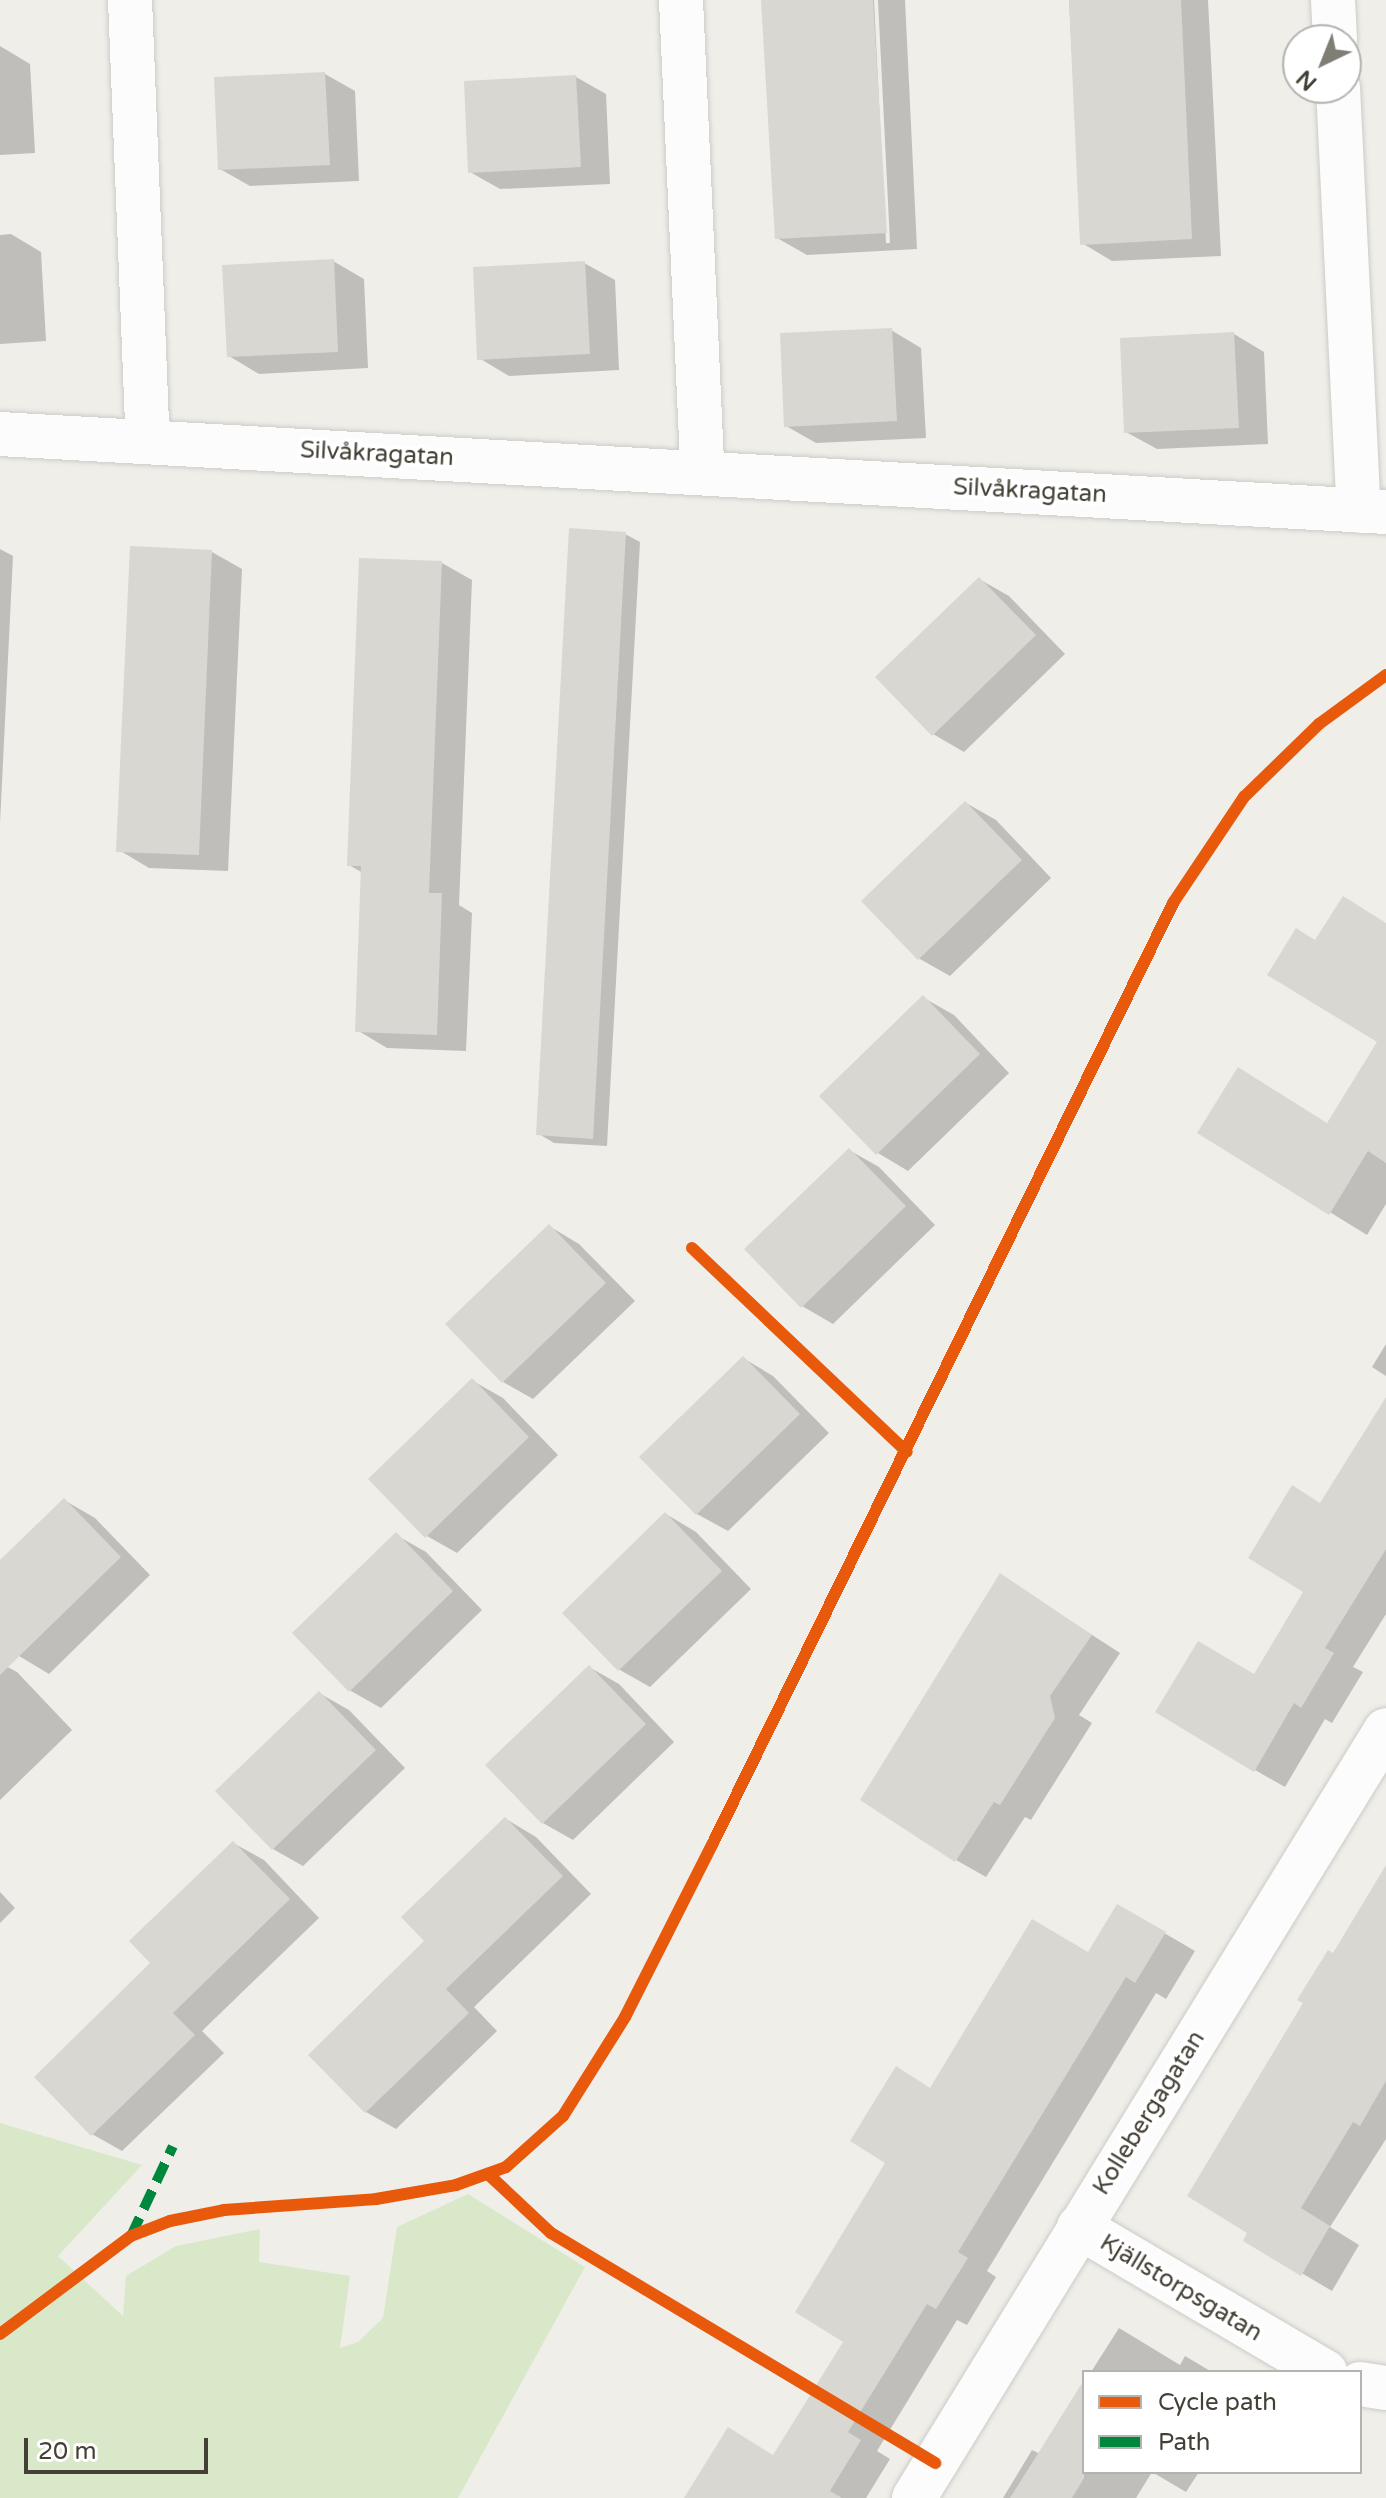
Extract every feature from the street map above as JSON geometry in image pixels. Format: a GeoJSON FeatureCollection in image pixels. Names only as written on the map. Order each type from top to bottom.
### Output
{"type":"FeatureCollection","features":[{"type":"Feature","properties":{"kind":"street"},"geometry":{"type":"LineString","coordinates":[[130,0],[148,442]]}},
{"type":"Feature","properties":{"kind":"street"},"geometry":{"type":"LineString","coordinates":[[681,0],[702,471]]}},
{"type":"Feature","properties":{"kind":"street"},"geometry":{"type":"LineString","coordinates":[[1333,0],[1334,24]]}},
{"type":"Feature","properties":{"kind":"street","name":"Silvåkragatan"},"geometry":{"type":"LineString","coordinates":[[0,434],[1372,511],[1339,104]]}},
{"type":"Feature","properties":{"kind":"street","name":"Kollebergagatan"},"geometry":{"type":"LineString","coordinates":[[914,2498],[1386,1730]]}},
{"type":"Feature","properties":{"kind":"street","name":"Kjällstorpsgatan"},"geometry":{"type":"LineString","coordinates":[[1079,2227],[1322,2370]]}},
{"type":"Feature","properties":{"kind":"street"},"geometry":{"type":"LineString","coordinates":[[1362,2384],[1386,2388]]}},
{"type":"Feature","properties":{"kind":"green space"},"geometry":{"type":"Polygon","coordinates":[[[0,2123],[142,2165],[58,2256],[123,2316],[126,2276],[176,2246],[260,2229],[259,2262],[350,2276],[340,2348],[358,2342],[383,2318],[397,2227],[468,2194],[585,2267],[458,2498],[0,2498],[0,2123]]]}},
{"type":"Feature","properties":{"kind":"building"},"geometry":{"type":"Polygon","coordinates":[[[761,0],[873,0],[887,233],[775,239],[761,0]]]}},
{"type":"Feature","properties":{"kind":"building"},"geometry":{"type":"Polygon","coordinates":[[[1069,0],[1181,0],[1192,239],[1080,245],[1069,0]]]}},
{"type":"Feature","properties":{"kind":"building"},"geometry":{"type":"Polygon","coordinates":[[[325,72],[330,165],[218,170],[214,77],[325,72]]]}},
{"type":"Feature","properties":{"kind":"building"},"geometry":{"type":"Polygon","coordinates":[[[576,75],[581,167],[468,173],[464,81],[576,75]]]}},
{"type":"Feature","properties":{"kind":"building"},"geometry":{"type":"Polygon","coordinates":[[[334,259],[338,352],[227,357],[222,265],[334,259]]]}},
{"type":"Feature","properties":{"kind":"building"},"geometry":{"type":"Polygon","coordinates":[[[585,261],[590,354],[477,360],[473,267],[585,261]]]}},
{"type":"Feature","properties":{"kind":"building"},"geometry":{"type":"Polygon","coordinates":[[[892,328],[897,421],[784,427],[780,333],[892,328]]]}},
{"type":"Feature","properties":{"kind":"building"},"geometry":{"type":"Polygon","coordinates":[[[1234,332],[1239,428],[1124,433],[1120,338],[1234,332]]]}},
{"type":"Feature","properties":{"kind":"building"},"geometry":{"type":"Polygon","coordinates":[[[569,528],[626,532],[593,1139],[536,1135],[569,528]]]}},
{"type":"Feature","properties":{"kind":"building"},"geometry":{"type":"Polygon","coordinates":[[[130,546],[212,550],[199,855],[116,852],[130,546]]]}},
{"type":"Feature","properties":{"kind":"building"},"geometry":{"type":"Polygon","coordinates":[[[359,558],[442,561],[429,893],[442,893],[437,1035],[355,1032],[361,866],[347,866],[359,558]]]}},
{"type":"Feature","properties":{"kind":"building"},"geometry":{"type":"Polygon","coordinates":[[[979,577],[1036,635],[932,736],[875,677],[979,577]]]}},
{"type":"Feature","properties":{"kind":"building"},"geometry":{"type":"Polygon","coordinates":[[[965,801],[1022,860],[918,960],[861,901],[965,801]]]}},
{"type":"Feature","properties":{"kind":"building"},"geometry":{"type":"Polygon","coordinates":[[[1343,896],[1386,923],[1386,1163],[1368,1151],[1329,1215],[1197,1133],[1238,1067],[1327,1123],[1377,1042],[1267,975],[1296,928],[1315,940],[1343,896]]]}},
{"type":"Feature","properties":{"kind":"building"},"geometry":{"type":"Polygon","coordinates":[[[923,995],[980,1054],[876,1155],[819,1096],[923,995]]]}},
{"type":"Feature","properties":{"kind":"building"},"geometry":{"type":"Polygon","coordinates":[[[849,1148],[906,1206],[801,1308],[744,1249],[849,1148]]]}},
{"type":"Feature","properties":{"kind":"building"},"geometry":{"type":"Polygon","coordinates":[[[549,1224],[606,1283],[502,1383],[445,1324],[549,1224]]]}},
{"type":"Feature","properties":{"kind":"building"},"geometry":{"type":"Polygon","coordinates":[[[743,1356],[800,1414],[696,1515],[639,1457],[743,1356]]]}},
{"type":"Feature","properties":{"kind":"building"},"geometry":{"type":"Polygon","coordinates":[[[472,1378],[529,1437],[425,1538],[368,1479],[472,1378]]]}},
{"type":"Feature","properties":{"kind":"building"},"geometry":{"type":"Polygon","coordinates":[[[1386,1397],[1386,1549],[1325,1648],[1334,1653],[1301,1708],[1294,1703],[1254,1772],[1155,1712],[1198,1641],[1254,1674],[1303,1592],[1248,1558],[1292,1485],[1320,1503],[1386,1397]]]}},
{"type":"Feature","properties":{"kind":"building"},"geometry":{"type":"Polygon","coordinates":[[[64,1498],[121,1557],[0,1675],[0,1560],[64,1498]]]}},
{"type":"Feature","properties":{"kind":"building"},"geometry":{"type":"Polygon","coordinates":[[[665,1512],[722,1571],[618,1671],[562,1613],[665,1512]]]}},
{"type":"Feature","properties":{"kind":"building"},"geometry":{"type":"Polygon","coordinates":[[[396,1532],[453,1591],[349,1692],[292,1633],[396,1532]]]}},
{"type":"Feature","properties":{"kind":"building"},"geometry":{"type":"Polygon","coordinates":[[[1000,1573],[1092,1635],[1050,1696],[1055,1718],[1000,1805],[994,1802],[955,1862],[860,1800],[1000,1573]]]}},
{"type":"Feature","properties":{"kind":"building"},"geometry":{"type":"Polygon","coordinates":[[[589,1665],[646,1724],[542,1824],[485,1765],[589,1665]]]}},
{"type":"Feature","properties":{"kind":"building"},"geometry":{"type":"Polygon","coordinates":[[[319,1691],[376,1750],[272,1850],[215,1791],[319,1691]]]}},
{"type":"Feature","properties":{"kind":"building"},"geometry":{"type":"Polygon","coordinates":[[[505,1817],[563,1876],[446,1989],[469,2013],[365,2113],[308,2055],[424,1941],[401,1917],[505,1817]]]}},
{"type":"Feature","properties":{"kind":"building"},"geometry":{"type":"Polygon","coordinates":[[[233,1841],[290,1899],[173,2013],[195,2035],[91,2136],[34,2077],[150,1963],[129,1941],[233,1841]]]}},
{"type":"Feature","properties":{"kind":"building"},"geometry":{"type":"Polygon","coordinates":[[[1386,1865],[1386,2081],[1360,2126],[1353,2122],[1301,2208],[1330,2226],[1301,2276],[1243,2241],[1247,2233],[1187,2196],[1303,2003],[1297,2000],[1328,1950],[1333,1953],[1386,1865]]]}},
{"type":"Feature","properties":{"kind":"building"},"geometry":{"type":"Polygon","coordinates":[[[1117,1904],[1166,1932],[1135,1983],[1126,1977],[958,2252],[968,2258],[936,2309],[927,2304],[848,2432],[861,2440],[830,2491],[842,2498],[684,2498],[728,2427],[773,2455],[843,2342],[795,2312],[885,2163],[850,2141],[896,2066],[930,2088],[1032,1919],[1088,1952],[1117,1904]]]}},
{"type":"Feature","properties":{"kind":"building"},"geometry":{"type":"Polygon","coordinates":[[[1082,2383],[1084,2478],[1072,2498],[1010,2498],[1082,2383]]]}},
{"type":"Feature","properties":{"kind":"marked path"},"geometry":{"type":"LineString","coordinates":[[131,2236],[173,2146]]}},
{"type":"Feature","properties":{"kind":"cycle path"},"geometry":{"type":"LineString","coordinates":[[0,2334],[131,2236],[170,2221],[224,2210],[376,2199],[456,2185],[506,2167],[563,2116],[625,2017],[713,1843],[1173,903],[1244,797],[1319,724],[1386,675]]}},
{"type":"Feature","properties":{"kind":"cycle path"},"geometry":{"type":"LineString","coordinates":[[692,1248],[907,1452]]}},
{"type":"Feature","properties":{"kind":"cycle path"},"geometry":{"type":"LineString","coordinates":[[488,2174],[551,2233],[935,2463]]}}]}
